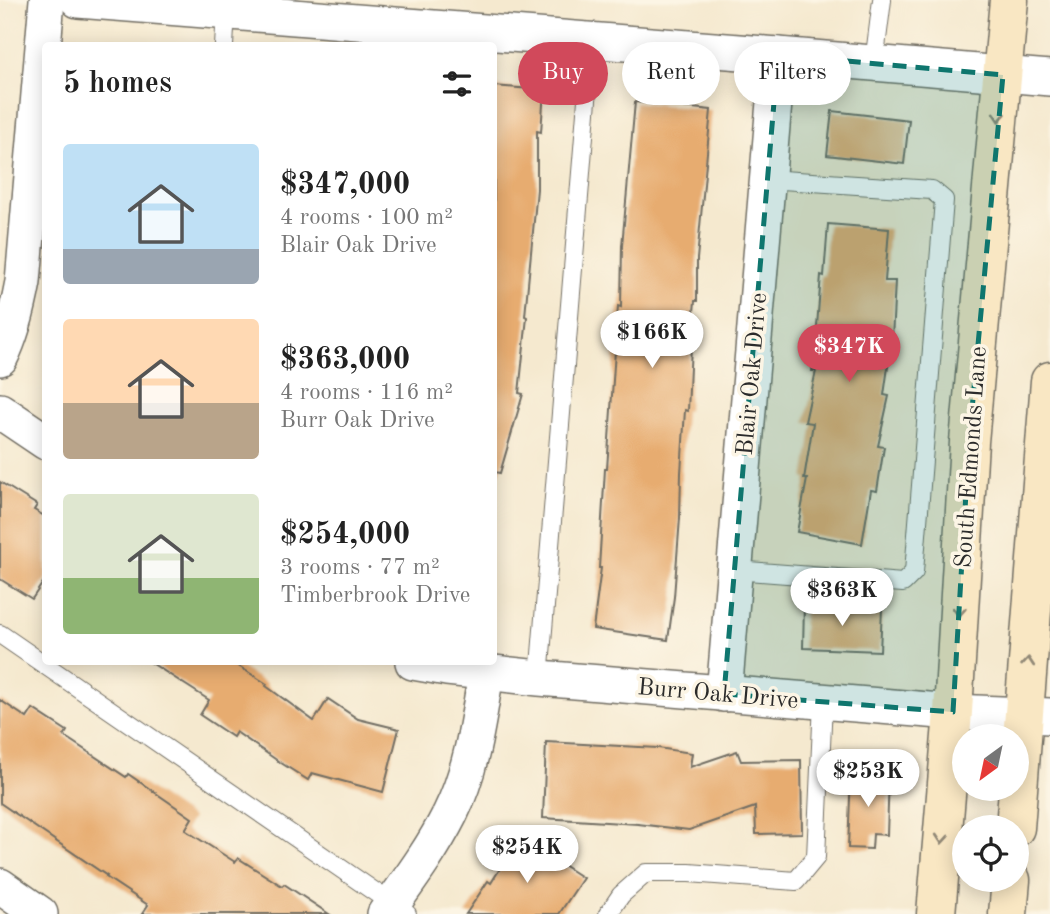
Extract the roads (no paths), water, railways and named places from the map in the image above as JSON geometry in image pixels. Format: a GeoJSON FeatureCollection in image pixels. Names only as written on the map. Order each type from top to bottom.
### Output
{"type":"FeatureCollection","features":[{"type":"Feature","properties":{"kind":"main road","name":"South Edmonds Lane"},"geometry":{"type":"LineString","coordinates":[[936,914],[953,712],[969,442],[1009,0]]}},
{"type":"Feature","properties":{"kind":"main road"},"geometry":{"type":"LineString","coordinates":[[1018,815],[1037,715],[1050,381]]}},
{"type":"Feature","properties":{"kind":"main road"},"geometry":{"type":"LineString","coordinates":[[1008,914],[1010,892]]}},
{"type":"Feature","properties":{"kind":"street"},"geometry":{"type":"LineString","coordinates":[[43,42],[47,0]]}},
{"type":"Feature","properties":{"kind":"street"},"geometry":{"type":"LineString","coordinates":[[78,0],[226,11],[412,36],[592,40],[734,51]]}},
{"type":"Feature","properties":{"kind":"street"},"geometry":{"type":"LineString","coordinates":[[0,359],[12,331],[23,282],[42,59]]}},
{"type":"Feature","properties":{"kind":"street"},"geometry":{"type":"LineString","coordinates":[[851,61],[1050,78]]}},
{"type":"Feature","properties":{"kind":"street","name":"Blair Oak Drive"},"geometry":{"type":"LineString","coordinates":[[724,694],[774,105]]}},
{"type":"Feature","properties":{"kind":"street"},"geometry":{"type":"LineString","coordinates":[[0,411],[42,439]]}},
{"type":"Feature","properties":{"kind":"street","name":"Burr Oak Drive"},"geometry":{"type":"LineString","coordinates":[[433,665],[486,673],[724,694],[953,712],[1037,715]]}},
{"type":"Feature","properties":{"kind":"street"},"geometry":{"type":"LineString","coordinates":[[395,911],[451,812],[473,752],[486,673]]}},
{"type":"Feature","properties":{"kind":"street"},"geometry":{"type":"LineString","coordinates":[[0,886],[40,914]]}},
{"type":"Feature","properties":{"kind":"lane"},"geometry":{"type":"LineString","coordinates":[[874,63],[882,0]]}},
{"type":"Feature","properties":{"kind":"lane"},"geometry":{"type":"LineString","coordinates":[[224,42],[226,11]]}},
{"type":"Feature","properties":{"kind":"lane"},"geometry":{"type":"LineString","coordinates":[[539,678],[592,40]]}},
{"type":"Feature","properties":{"kind":"lane"},"geometry":{"type":"LineString","coordinates":[[735,570],[903,583],[914,572],[944,200],[932,190],[767,179]]}},
{"type":"Feature","properties":{"kind":"lane"},"geometry":{"type":"LineString","coordinates":[[0,634],[42,663]]}},
{"type":"Feature","properties":{"kind":"lane"},"geometry":{"type":"LineString","coordinates":[[44,665],[395,911]]}},
{"type":"Feature","properties":{"kind":"lane"},"geometry":{"type":"LineString","coordinates":[[608,914],[621,895],[646,873],[689,873],[796,881],[816,857],[823,702]]}}]}
